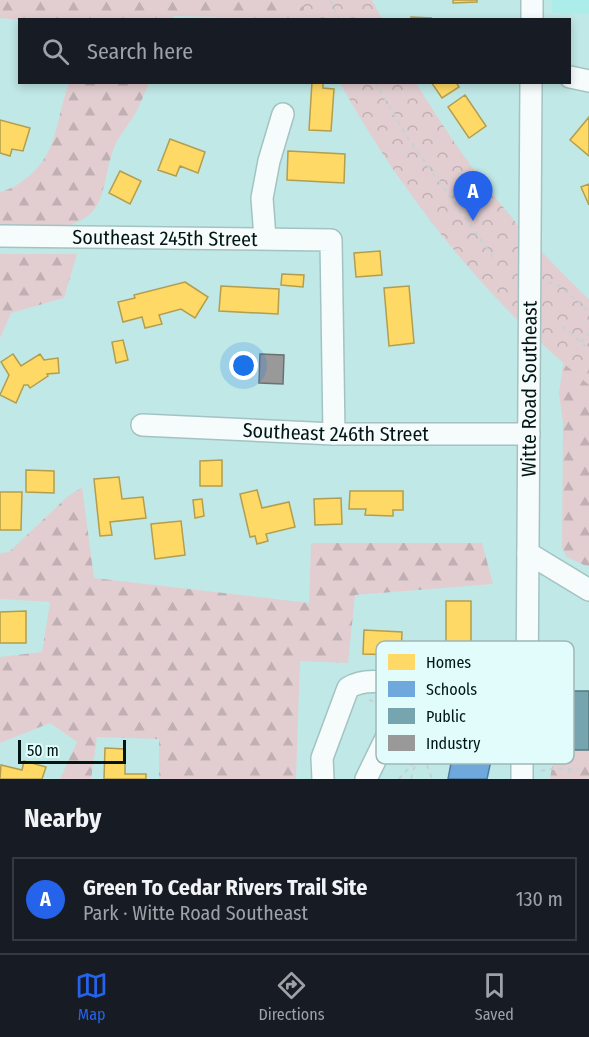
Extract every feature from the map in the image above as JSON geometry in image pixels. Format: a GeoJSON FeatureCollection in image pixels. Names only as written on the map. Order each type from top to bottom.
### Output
{"type":"FeatureCollection","features":[{"type":"Feature","properties":{"kind":"street"},"geometry":{"type":"LineString","coordinates":[[532,0],[532,18]]}},
{"type":"Feature","properties":{"kind":"street"},"geometry":{"type":"LineString","coordinates":[[571,77],[589,81]]}},
{"type":"Feature","properties":{"kind":"street","name":"Witte Road Southeast"},"geometry":{"type":"LineString","coordinates":[[527,641],[531,84]]}},
{"type":"Feature","properties":{"kind":"street"},"geometry":{"type":"LineString","coordinates":[[264,238],[262,198],[269,161],[283,114]]}},
{"type":"Feature","properties":{"kind":"street","name":"Southeast 245th Street"},"geometry":{"type":"LineString","coordinates":[[0,236],[331,240],[334,434]]}},
{"type":"Feature","properties":{"kind":"street","name":"Southeast 246th Street"},"geometry":{"type":"LineString","coordinates":[[142,425],[334,434],[529,434]]}},
{"type":"Feature","properties":{"kind":"street"},"geometry":{"type":"LineString","coordinates":[[528,554],[589,590]]}},
{"type":"Feature","properties":{"kind":"street"},"geometry":{"type":"LineString","coordinates":[[323,779],[322,758],[348,688],[356,683],[376,682]]}},
{"type":"Feature","properties":{"kind":"street"},"geometry":{"type":"LineString","coordinates":[[366,779],[376,758]]}},
{"type":"Feature","properties":{"kind":"path"},"geometry":{"type":"LineString","coordinates":[[330,0],[339,18]]}},
{"type":"Feature","properties":{"kind":"path"},"geometry":{"type":"LineString","coordinates":[[376,84],[408,138],[496,261]]}},
{"type":"Feature","properties":{"kind":"path"},"geometry":{"type":"LineString","coordinates":[[530,281],[558,285],[589,311]]}},
{"type":"Feature","properties":{"kind":"path"},"geometry":{"type":"LineString","coordinates":[[562,326],[589,349]]}},
{"type":"Feature","properties":{"kind":"path"},"geometry":{"type":"LineString","coordinates":[[581,342],[589,334]]}},
{"type":"Feature","properties":{"kind":"path"},"geometry":{"type":"LineString","coordinates":[[399,779],[412,764]]}},
{"type":"Feature","properties":{"kind":"path"},"geometry":{"type":"LineString","coordinates":[[411,779],[416,764]]}},
{"type":"Feature","properties":{"kind":"path"},"geometry":{"type":"LineString","coordinates":[[427,764],[432,779]]}},
{"type":"Feature","properties":{"kind":"path"},"geometry":{"type":"LineString","coordinates":[[531,777],[547,769],[579,769]]}},
{"type":"Feature","properties":{"kind":"path"},"geometry":{"type":"LineString","coordinates":[[569,769],[571,779]]}},
{"type":"Feature","properties":{"kind":"shaded area"},"geometry":{"type":"Polygon","coordinates":[[[552,0],[589,0],[589,14],[552,13],[552,0]]]}},
{"type":"Feature","properties":{"kind":"green space"},"geometry":{"type":"Polygon","coordinates":[[[0,0],[362,0],[312,18],[174,16],[172,18],[18,18],[18,20],[0,18],[0,0]]]}},
{"type":"Feature","properties":{"kind":"green space"},"geometry":{"type":"Polygon","coordinates":[[[299,0],[372,0],[381,18],[308,18],[299,0]]]}},
{"type":"Feature","properties":{"kind":"green space"},"geometry":{"type":"Polygon","coordinates":[[[69,84],[149,84],[134,116],[116,143],[95,209],[85,218],[58,228],[0,230],[0,192],[12,188],[25,179],[46,156],[69,84]]]}},
{"type":"Feature","properties":{"kind":"green space"},"geometry":{"type":"Polygon","coordinates":[[[341,84],[417,84],[495,197],[540,250],[589,299],[589,385],[516,319],[450,246],[420,207],[365,126],[341,84]]]}},
{"type":"Feature","properties":{"kind":"green space"},"geometry":{"type":"Polygon","coordinates":[[[0,254],[77,254],[64,298],[11,313],[0,338],[0,254]]]}},
{"type":"Feature","properties":{"kind":"green space"},"geometry":{"type":"Polygon","coordinates":[[[589,340],[589,566],[567,557],[562,548],[563,424],[559,393],[564,358],[589,340]]]}},
{"type":"Feature","properties":{"kind":"green space"},"geometry":{"type":"Polygon","coordinates":[[[82,487],[94,578],[309,603],[311,543],[482,543],[493,584],[355,595],[348,663],[300,661],[296,779],[159,779],[159,739],[97,737],[91,779],[60,779],[77,742],[50,723],[0,743],[0,657],[42,652],[50,602],[0,599],[0,553],[9,552],[67,497],[82,487]]]}},
{"type":"Feature","properties":{"kind":"green space"},"geometry":{"type":"Polygon","coordinates":[[[574,750],[589,750],[589,779],[550,779],[553,764],[574,764],[574,750]]]}},
{"type":"Feature","properties":{"kind":"building: Homes"},"geometry":{"type":"Polygon","coordinates":[[[453,0],[477,0],[477,2],[453,3],[453,0]]]}},
{"type":"Feature","properties":{"kind":"building: Homes"},"geometry":{"type":"Polygon","coordinates":[[[312,84],[323,84],[323,88],[334,89],[331,131],[309,130],[312,84]]]}},
{"type":"Feature","properties":{"kind":"building: Homes"},"geometry":{"type":"Polygon","coordinates":[[[432,84],[457,84],[459,87],[442,98],[432,84]]]}},
{"type":"Feature","properties":{"kind":"building: Homes"},"geometry":{"type":"Polygon","coordinates":[[[465,95],[486,126],[469,138],[448,107],[465,95]]]}},
{"type":"Feature","properties":{"kind":"building: Homes"},"geometry":{"type":"Polygon","coordinates":[[[589,117],[589,156],[570,140],[589,117]]]}},
{"type":"Feature","properties":{"kind":"building: Homes"},"geometry":{"type":"Polygon","coordinates":[[[0,120],[30,128],[23,151],[12,149],[10,156],[0,153],[0,120]]]}},
{"type":"Feature","properties":{"kind":"building: Homes"},"geometry":{"type":"Polygon","coordinates":[[[170,139],[205,152],[198,173],[180,166],[176,176],[158,170],[170,139]]]}},
{"type":"Feature","properties":{"kind":"building: Homes"},"geometry":{"type":"Polygon","coordinates":[[[288,151],[345,154],[344,183],[287,180],[288,151]]]}},
{"type":"Feature","properties":{"kind":"building: Homes"},"geometry":{"type":"Polygon","coordinates":[[[120,171],[141,181],[130,204],[109,193],[120,171]]]}},
{"type":"Feature","properties":{"kind":"building: Homes"},"geometry":{"type":"Polygon","coordinates":[[[589,184],[589,205],[581,187],[589,184]]]}},
{"type":"Feature","properties":{"kind":"building: Homes"},"geometry":{"type":"Polygon","coordinates":[[[380,251],[382,275],[356,277],[354,253],[380,251]]]}},
{"type":"Feature","properties":{"kind":"building: Homes"},"geometry":{"type":"Polygon","coordinates":[[[282,274],[304,275],[303,287],[281,285],[282,274]]]}},
{"type":"Feature","properties":{"kind":"building: Homes"},"geometry":{"type":"Polygon","coordinates":[[[185,282],[208,297],[195,318],[181,309],[159,315],[162,324],[145,328],[142,317],[123,322],[118,302],[135,298],[134,295],[185,282]]]}},
{"type":"Feature","properties":{"kind":"building: Homes"},"geometry":{"type":"Polygon","coordinates":[[[221,286],[279,289],[278,314],[219,311],[221,286]]]}},
{"type":"Feature","properties":{"kind":"building: Homes"},"geometry":{"type":"Polygon","coordinates":[[[409,286],[414,343],[389,346],[384,288],[409,286]]]}},
{"type":"Feature","properties":{"kind":"building: Homes"},"geometry":{"type":"Polygon","coordinates":[[[123,340],[128,360],[116,363],[112,342],[123,340]]]}},
{"type":"Feature","properties":{"kind":"building: Homes"},"geometry":{"type":"Polygon","coordinates":[[[13,354],[21,366],[40,354],[44,360],[58,358],[59,373],[47,374],[48,376],[30,388],[24,385],[16,403],[0,395],[9,375],[1,362],[13,354]]]}},
{"type":"Feature","properties":{"kind":"building: Homes"},"geometry":{"type":"Polygon","coordinates":[[[222,460],[222,486],[200,486],[200,461],[222,460]]]}},
{"type":"Feature","properties":{"kind":"building: Homes"},"geometry":{"type":"Polygon","coordinates":[[[26,470],[54,471],[54,493],[26,492],[26,470]]]}},
{"type":"Feature","properties":{"kind":"building: Homes"},"geometry":{"type":"Polygon","coordinates":[[[119,477],[122,499],[143,497],[146,518],[110,522],[112,535],[100,536],[94,479],[119,477]]]}},
{"type":"Feature","properties":{"kind":"building: Homes"},"geometry":{"type":"Polygon","coordinates":[[[257,490],[262,508],[289,502],[295,527],[266,534],[268,541],[257,544],[255,536],[250,537],[240,494],[257,490]]]}},
{"type":"Feature","properties":{"kind":"building: Homes"},"geometry":{"type":"Polygon","coordinates":[[[350,491],[403,491],[403,510],[393,510],[393,516],[365,515],[366,509],[349,509],[350,491]]]}},
{"type":"Feature","properties":{"kind":"building: Homes"},"geometry":{"type":"Polygon","coordinates":[[[0,492],[22,492],[21,530],[0,530],[0,492]]]}},
{"type":"Feature","properties":{"kind":"building: Homes"},"geometry":{"type":"Polygon","coordinates":[[[341,498],[342,524],[315,525],[314,499],[341,498]]]}},
{"type":"Feature","properties":{"kind":"building: Homes"},"geometry":{"type":"Polygon","coordinates":[[[202,499],[204,516],[195,518],[193,500],[202,499]]]}},
{"type":"Feature","properties":{"kind":"building: Homes"},"geometry":{"type":"Polygon","coordinates":[[[181,521],[185,555],[155,559],[151,524],[181,521]]]}},
{"type":"Feature","properties":{"kind":"building: Homes"},"geometry":{"type":"Polygon","coordinates":[[[446,601],[471,601],[471,641],[446,641],[446,601]]]}},
{"type":"Feature","properties":{"kind":"building: Homes"},"geometry":{"type":"Polygon","coordinates":[[[26,611],[26,643],[0,643],[0,612],[26,611]]]}},
{"type":"Feature","properties":{"kind":"building: Homes"},"geometry":{"type":"Polygon","coordinates":[[[364,630],[402,632],[402,641],[376,641],[376,654],[363,654],[364,630]]]}},
{"type":"Feature","properties":{"kind":"building: Homes"},"geometry":{"type":"Polygon","coordinates":[[[105,748],[125,749],[125,774],[146,774],[146,779],[104,779],[105,748]]]}},
{"type":"Feature","properties":{"kind":"building: Homes"},"geometry":{"type":"Polygon","coordinates":[[[24,761],[46,767],[42,779],[0,779],[1,765],[22,770],[24,761]]]}},
{"type":"Feature","properties":{"kind":"building: Schools"},"geometry":{"type":"Polygon","coordinates":[[[451,764],[490,764],[487,779],[448,779],[451,764]]]}},
{"type":"Feature","properties":{"kind":"building: Public"},"geometry":{"type":"Polygon","coordinates":[[[574,691],[589,691],[589,750],[574,750],[574,691]]]}},
{"type":"Feature","properties":{"kind":"building: Industry"},"geometry":{"type":"Polygon","coordinates":[[[260,354],[284,355],[283,384],[259,383],[260,354]]]}},
{"type":"Feature","properties":{"kind":"place","name":"Green To Cedar Rivers Trail Site"},"geometry":{"type":"Point","coordinates":[473,221]}}]}
